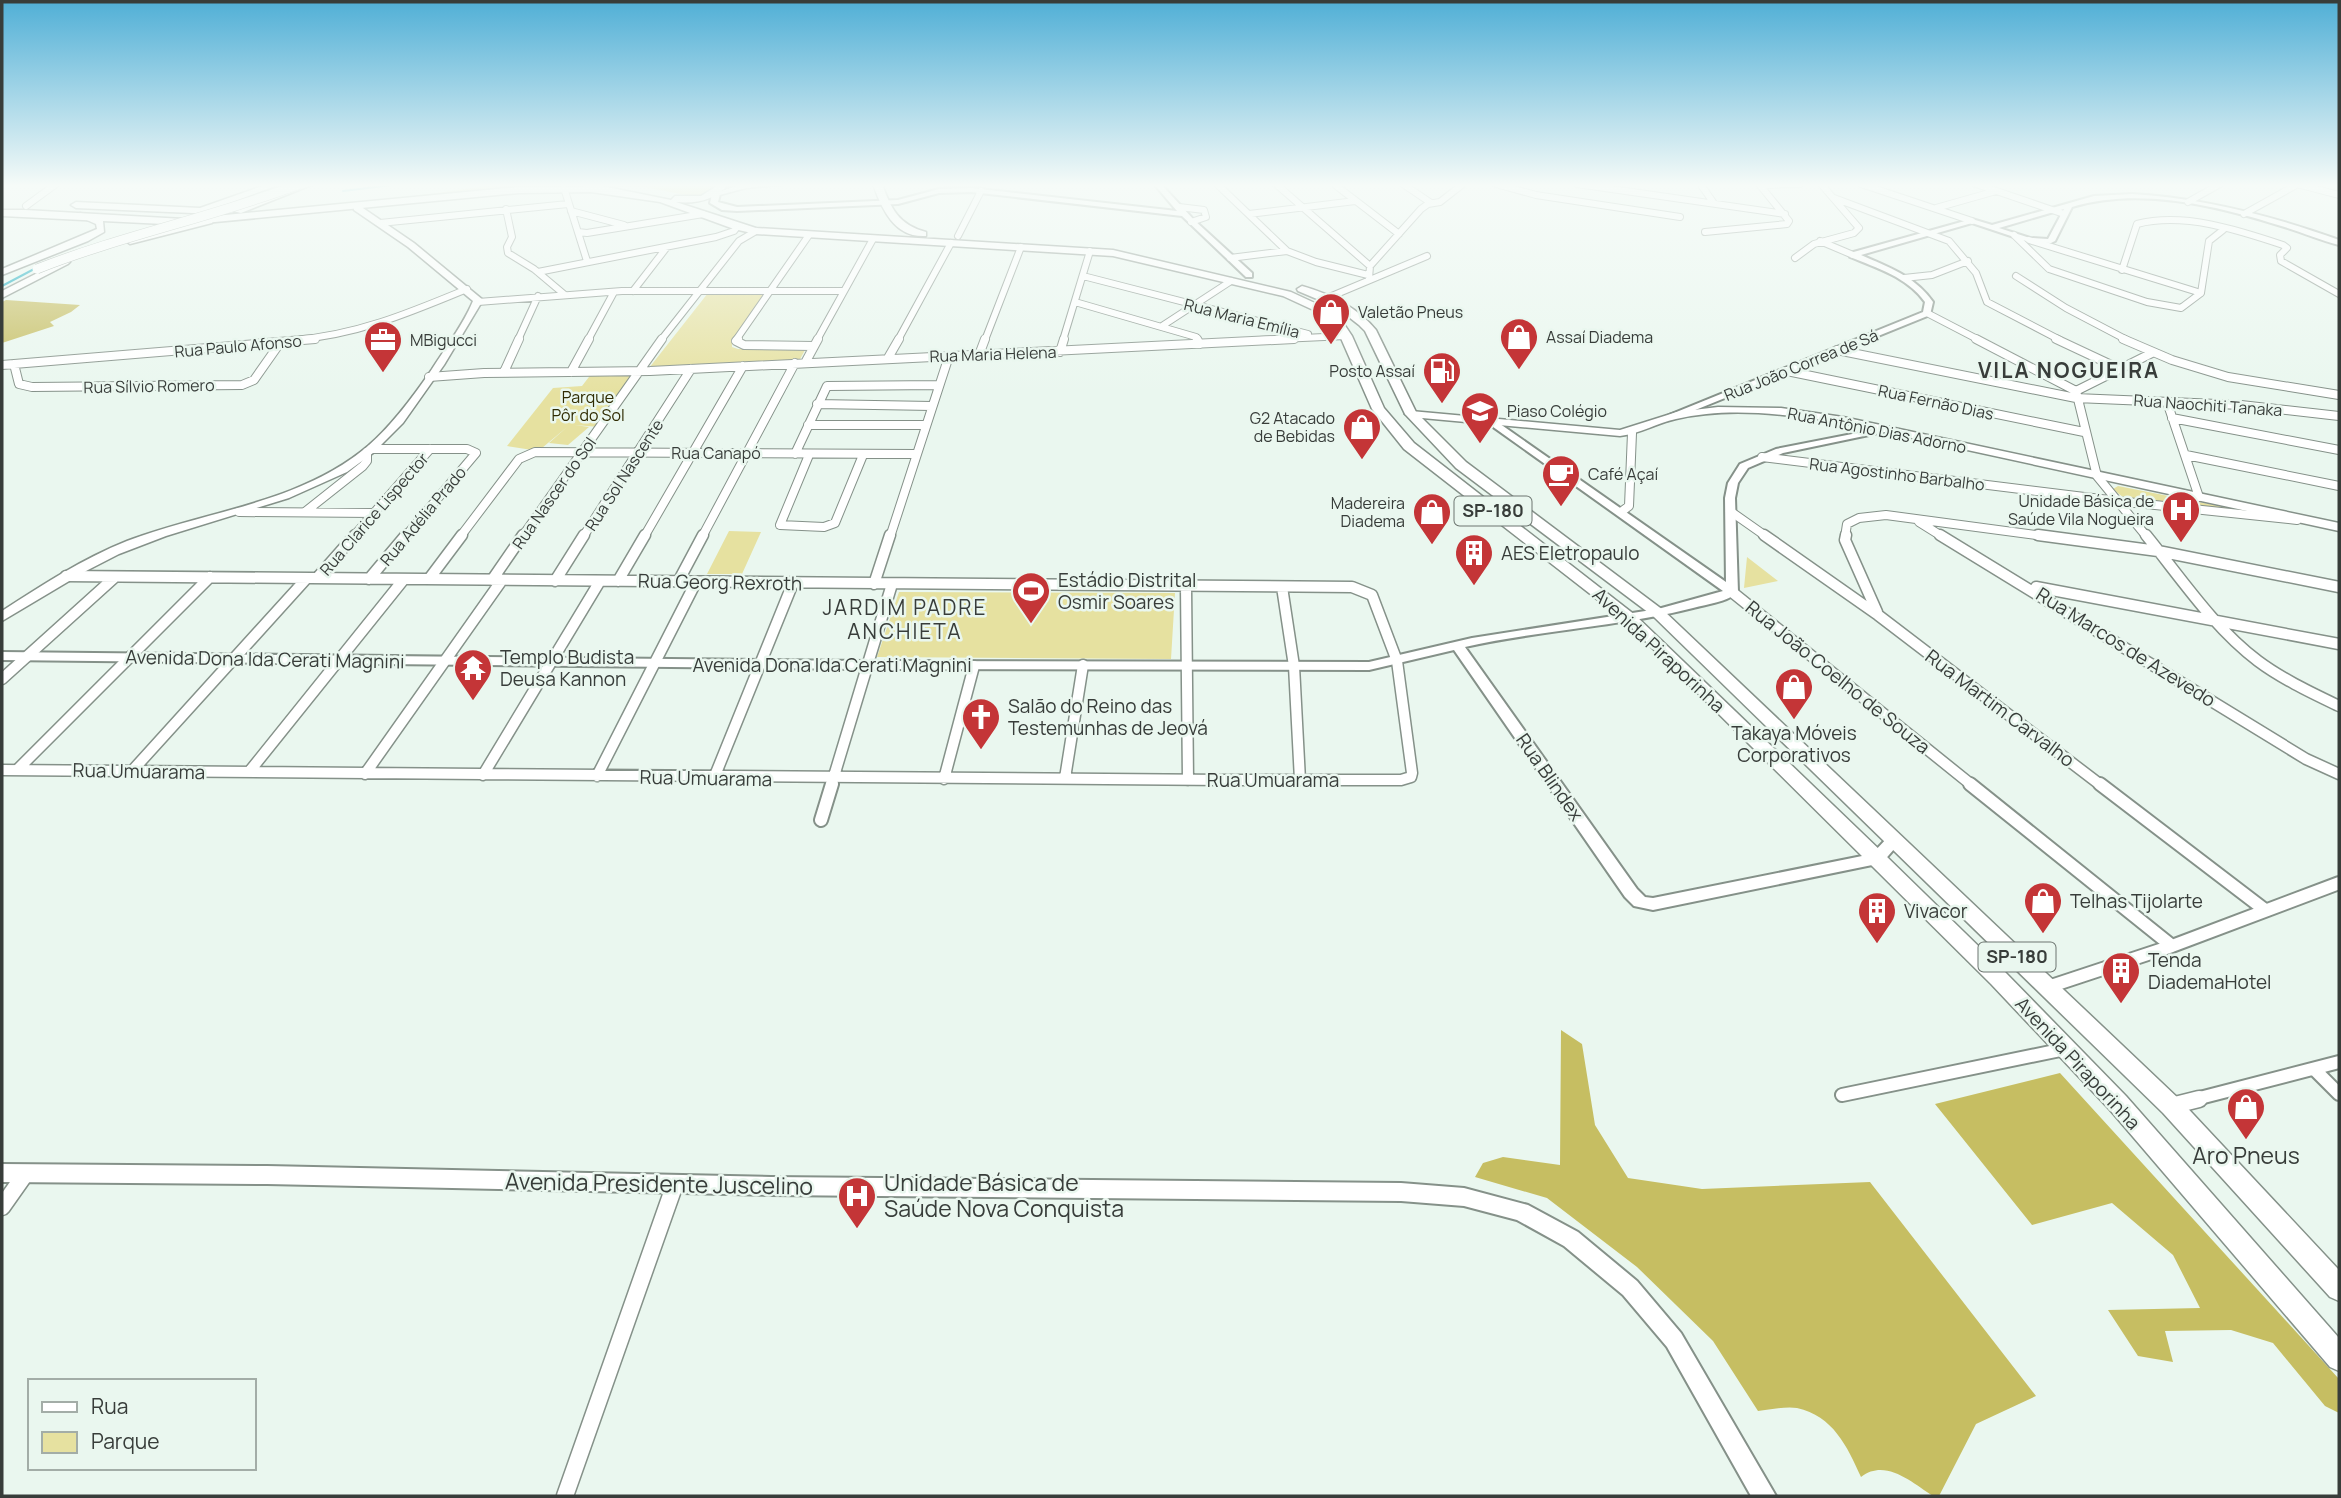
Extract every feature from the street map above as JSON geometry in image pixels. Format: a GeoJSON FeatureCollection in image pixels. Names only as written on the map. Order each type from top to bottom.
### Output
{"type":"FeatureCollection","features":[{"type":"Feature","properties":{"kind":"main road"},"geometry":{"type":"LineString","coordinates":[[2,272],[48,254]]}},
{"type":"Feature","properties":{"kind":"main road"},"geometry":{"type":"LineString","coordinates":[[2,280],[64,254]]}},
{"type":"Feature","properties":{"kind":"main road"},"geometry":{"type":"LineString","coordinates":[[2,288],[37,269],[74,254]]}},
{"type":"Feature","properties":{"kind":"main road"},"geometry":{"type":"LineString","coordinates":[[2,295],[82,254]]}},
{"type":"Feature","properties":{"kind":"main road"},"geometry":{"type":"LineString","coordinates":[[2,617],[66,576],[132,544],[239,512],[311,484],[369,451],[396,423],[478,302],[467,289],[421,254]]}},
{"type":"Feature","properties":{"kind":"main road","name":"Avenida Piraporinha"},"geometry":{"type":"LineString","coordinates":[[1111,254],[1230,270],[1308,302],[1332,316],[1346,336],[1386,421],[1424,459],[1630,618],[1877,859],[1998,978],[2118,1103],[2339,1358]]}},
{"type":"Feature","properties":{"kind":"main road","name":"Avenida Piraporinha"},"geometry":{"type":"LineString","coordinates":[[1158,254],[1230,270],[1327,298],[1353,313],[1370,330],[1411,414],[1461,465],[1658,613],[2171,1106],[2339,1288]]}},
{"type":"Feature","properties":{"kind":"main road"},"geometry":{"type":"LineString","coordinates":[[1370,391],[1387,410],[1411,414]]}},
{"type":"Feature","properties":{"kind":"main road","name":"Rua Antônio Dias Adorno"},"geometry":{"type":"LineString","coordinates":[[1411,414],[1632,433],[1674,415],[1721,410],[1780,410],[1884,429],[2199,497],[2246,512],[2339,527]]}},
{"type":"Feature","properties":{"kind":"street"},"geometry":{"type":"LineString","coordinates":[[512,254],[565,295]]}},
{"type":"Feature","properties":{"kind":"street"},"geometry":{"type":"LineString","coordinates":[[585,254],[587,261]]}},
{"type":"Feature","properties":{"kind":"street"},"geometry":{"type":"LineString","coordinates":[[538,272],[628,254]]}},
{"type":"Feature","properties":{"kind":"street"},"geometry":{"type":"LineString","coordinates":[[633,291],[662,254]]}},
{"type":"Feature","properties":{"kind":"street","name":"Rua Nascer do Sol"},"geometry":{"type":"LineString","coordinates":[[365,774],[639,371],[729,254]]}},
{"type":"Feature","properties":{"kind":"street"},"geometry":{"type":"LineString","coordinates":[[797,254],[736,343],[813,346]]}},
{"type":"Feature","properties":{"kind":"street"},"geometry":{"type":"LineString","coordinates":[[678,582],[747,454],[800,363],[813,346],[864,254]]}},
{"type":"Feature","properties":{"kind":"street"},"geometry":{"type":"LineString","coordinates":[[888,359],[947,254]]}},
{"type":"Feature","properties":{"kind":"street"},"geometry":{"type":"LineString","coordinates":[[979,355],[1018,254]]}},
{"type":"Feature","properties":{"kind":"street"},"geometry":{"type":"LineString","coordinates":[[1060,352],[1089,254]]}},
{"type":"Feature","properties":{"kind":"street"},"geometry":{"type":"LineString","coordinates":[[1221,254],[1230,270]]}},
{"type":"Feature","properties":{"kind":"street"},"geometry":{"type":"LineString","coordinates":[[1162,326],[1196,306],[1230,270],[1278,254]]}},
{"type":"Feature","properties":{"kind":"street"},"geometry":{"type":"LineString","coordinates":[[1294,254],[1368,277]]}},
{"type":"Feature","properties":{"kind":"street"},"geometry":{"type":"LineString","coordinates":[[1356,254],[1370,266]]}},
{"type":"Feature","properties":{"kind":"street"},"geometry":{"type":"LineString","coordinates":[[1368,277],[1370,266],[1381,254]]}},
{"type":"Feature","properties":{"kind":"street"},"geometry":{"type":"LineString","coordinates":[[1796,258],[1802,254]]}},
{"type":"Feature","properties":{"kind":"street"},"geometry":{"type":"LineString","coordinates":[[1853,255],[1858,254]]}},
{"type":"Feature","properties":{"kind":"street"},"geometry":{"type":"LineString","coordinates":[[1962,254],[1976,273],[1987,302],[1998,310],[2120,369]]}},
{"type":"Feature","properties":{"kind":"street"},"geometry":{"type":"LineString","coordinates":[[2033,254],[2049,270],[2163,306],[2181,308],[2201,293],[2207,254]]}},
{"type":"Feature","properties":{"kind":"street"},"geometry":{"type":"LineString","coordinates":[[2072,254],[2201,293]]}},
{"type":"Feature","properties":{"kind":"street"},"geometry":{"type":"LineString","coordinates":[[2122,270],[2127,254]]}},
{"type":"Feature","properties":{"kind":"street"},"geometry":{"type":"LineString","coordinates":[[2281,254],[2281,261],[2339,294]]}},
{"type":"Feature","properties":{"kind":"street"},"geometry":{"type":"LineString","coordinates":[[1853,255],[1904,278],[1925,295],[1929,302],[1927,313],[2076,395],[2097,476],[2158,551],[2242,650],[2311,693],[2336,703]]}},
{"type":"Feature","properties":{"kind":"street"},"geometry":{"type":"LineString","coordinates":[[1327,298],[1368,277],[1427,256]]}},
{"type":"Feature","properties":{"kind":"street"},"geometry":{"type":"LineString","coordinates":[[1904,278],[1932,275],[1968,261]]}},
{"type":"Feature","properties":{"kind":"street","name":"Rua Maria Emília"},"geometry":{"type":"LineString","coordinates":[[1083,276],[1321,337]]}},
{"type":"Feature","properties":{"kind":"street"},"geometry":{"type":"LineString","coordinates":[[2017,276],[2053,300],[2152,353],[2230,377],[2295,385],[2339,395]]}},
{"type":"Feature","properties":{"kind":"street","name":"Rua Paulo Afonso"},"geometry":{"type":"LineString","coordinates":[[2,365],[280,343],[368,329],[467,289]]}},
{"type":"Feature","properties":{"kind":"street"},"geometry":{"type":"LineString","coordinates":[[478,302],[633,291],[843,291]]}},
{"type":"Feature","properties":{"kind":"street"},"geometry":{"type":"LineString","coordinates":[[570,372],[614,292]]}},
{"type":"Feature","properties":{"kind":"street"},"geometry":{"type":"LineString","coordinates":[[504,372],[538,296]]}},
{"type":"Feature","properties":{"kind":"street"},"geometry":{"type":"LineString","coordinates":[[1075,302],[1196,337],[1200,344]]}},
{"type":"Feature","properties":{"kind":"street","name":"Rua João Correa de Sá"},"geometry":{"type":"LineString","coordinates":[[1674,415],[1927,313]]}},
{"type":"Feature","properties":{"kind":"street","name":"Rua Maria Helena"},"geometry":{"type":"LineString","coordinates":[[429,377],[504,372],[691,369],[1346,336]]}},
{"type":"Feature","properties":{"kind":"street","name":"Rua Sílvio Romero"},"geometry":{"type":"LineString","coordinates":[[14,364],[19,384],[33,387],[242,385],[254,380],[280,343]]}},
{"type":"Feature","properties":{"kind":"street","name":"Rua Naochiti Tanaka"},"geometry":{"type":"LineString","coordinates":[[1838,350],[2076,395],[2241,405],[2339,416]]}},
{"type":"Feature","properties":{"kind":"street"},"geometry":{"type":"LineString","coordinates":[[2076,395],[2152,353]]}},
{"type":"Feature","properties":{"kind":"street"},"geometry":{"type":"LineString","coordinates":[[874,584],[949,356]]}},
{"type":"Feature","properties":{"kind":"street"},"geometry":{"type":"LineString","coordinates":[[618,581],[695,454],[743,366]]}},
{"type":"Feature","properties":{"kind":"street","name":"Rua Sol Nascente"},"geometry":{"type":"LineString","coordinates":[[555,581],[691,369]]}},
{"type":"Feature","properties":{"kind":"street","name":"Rua Fernão Dias"},"geometry":{"type":"LineString","coordinates":[[1787,371],[2084,432]]}},
{"type":"Feature","properties":{"kind":"street"},"geometry":{"type":"LineString","coordinates":[[795,454],[825,388],[832,384],[938,385]]}},
{"type":"Feature","properties":{"kind":"street"},"geometry":{"type":"LineString","coordinates":[[2166,402],[2199,497]]}},
{"type":"Feature","properties":{"kind":"street"},"geometry":{"type":"LineString","coordinates":[[817,404],[932,406]]}},
{"type":"Feature","properties":{"kind":"street"},"geometry":{"type":"LineString","coordinates":[[2172,418],[2339,450]]}},
{"type":"Feature","properties":{"kind":"street","name":"Rua João Coelho de Souza"},"geometry":{"type":"LineString","coordinates":[[1493,422],[1732,592],[2172,947]]}},
{"type":"Feature","properties":{"kind":"street"},"geometry":{"type":"LineString","coordinates":[[808,425],[925,425]]}},
{"type":"Feature","properties":{"kind":"street"},"geometry":{"type":"LineString","coordinates":[[1732,592],[1730,498],[1737,475],[1744,466],[1762,457],[1884,429]]}},
{"type":"Feature","properties":{"kind":"street"},"geometry":{"type":"LineString","coordinates":[[1621,512],[1629,506],[1632,433]]}},
{"type":"Feature","properties":{"kind":"street"},"geometry":{"type":"LineString","coordinates":[[305,512],[363,466],[369,451],[430,449]]}},
{"type":"Feature","properties":{"kind":"street","name":"Rua Adélia Prado"},"geometry":{"type":"LineString","coordinates":[[369,579],[476,453],[467,449],[430,449]]}},
{"type":"Feature","properties":{"kind":"street","name":"Rua Clarice Lispector"},"geometry":{"type":"LineString","coordinates":[[132,771],[234,659],[375,513],[430,449]]}},
{"type":"Feature","properties":{"kind":"street","name":"Rua Canapó"},"geometry":{"type":"LineString","coordinates":[[429,579],[519,459],[535,452],[915,454]]}},
{"type":"Feature","properties":{"kind":"street"},"geometry":{"type":"LineString","coordinates":[[809,454],[780,525],[824,527],[835,523],[863,455]]}},
{"type":"Feature","properties":{"kind":"street"},"geometry":{"type":"LineString","coordinates":[[2186,455],[2339,486]]}},
{"type":"Feature","properties":{"kind":"street","name":"Rua Agostinho Barbalho"},"geometry":{"type":"LineString","coordinates":[[1762,457],[2117,502],[2246,512]]}},
{"type":"Feature","properties":{"kind":"street","name":"Rua Martim Carvalho"},"geometry":{"type":"LineString","coordinates":[[1730,511],[1878,615],[2265,910]]}},
{"type":"Feature","properties":{"kind":"street"},"geometry":{"type":"LineString","coordinates":[[239,512],[375,513]]}},
{"type":"Feature","properties":{"kind":"street"},"geometry":{"type":"LineString","coordinates":[[1878,615],[1845,540],[1847,524],[1859,517],[1885,515],[2158,551],[2339,587]]}},
{"type":"Feature","properties":{"kind":"street","name":"Rua Marcos de Azevedo"},"geometry":{"type":"LineString","coordinates":[[1913,519],[2027,586],[2306,759],[2339,774]]}},
{"type":"Feature","properties":{"kind":"street","name":"Rua Georg Rexroth"},"geometry":{"type":"LineString","coordinates":[[66,576],[1352,587],[1372,595],[1397,661]]}},
{"type":"Feature","properties":{"kind":"street"},"geometry":{"type":"LineString","coordinates":[[2,679],[115,576]]}},
{"type":"Feature","properties":{"kind":"street"},"geometry":{"type":"LineString","coordinates":[[17,770],[211,578]]}},
{"type":"Feature","properties":{"kind":"street"},"geometry":{"type":"LineString","coordinates":[[249,772],[404,579]]}},
{"type":"Feature","properties":{"kind":"street"},"geometry":{"type":"LineString","coordinates":[[482,775],[600,581]]}},
{"type":"Feature","properties":{"kind":"street"},"geometry":{"type":"LineString","coordinates":[[597,776],[696,582]]}},
{"type":"Feature","properties":{"kind":"street"},"geometry":{"type":"LineString","coordinates":[[714,778],[793,583]]}},
{"type":"Feature","properties":{"kind":"street"},"geometry":{"type":"LineString","coordinates":[[821,820],[831,779],[892,584]]}},
{"type":"Feature","properties":{"kind":"street"},"geometry":{"type":"LineString","coordinates":[[2027,586],[2339,644]]}},
{"type":"Feature","properties":{"kind":"street"},"geometry":{"type":"LineString","coordinates":[[1186,587],[1188,779]]}},
{"type":"Feature","properties":{"kind":"street"},"geometry":{"type":"LineString","coordinates":[[1282,587],[1294,666],[1300,780]]}},
{"type":"Feature","properties":{"kind":"street","name":"Avenida Dona Ida Cerati Magnini"},"geometry":{"type":"LineString","coordinates":[[2,656],[974,666],[1369,666],[1457,645],[1658,613],[1732,592]]}},
{"type":"Feature","properties":{"kind":"street","name":"Rua Blindex"},"geometry":{"type":"LineString","coordinates":[[1457,645],[1631,893],[1646,904],[1877,859]]}},
{"type":"Feature","properties":{"kind":"street","name":"Rua Umuarama"},"geometry":{"type":"LineString","coordinates":[[2,770],[831,779],[1401,780],[1410,778],[1412,768],[1397,661]]}},
{"type":"Feature","properties":{"kind":"street"},"geometry":{"type":"LineString","coordinates":[[1065,778],[1083,664]]}},
{"type":"Feature","properties":{"kind":"street"},"geometry":{"type":"LineString","coordinates":[[944,779],[974,666]]}},
{"type":"Feature","properties":{"kind":"street"},"geometry":{"type":"LineString","coordinates":[[1877,859],[1895,840]]}},
{"type":"Feature","properties":{"kind":"street"},"geometry":{"type":"LineString","coordinates":[[2048,987],[2172,947],[2339,883]]}},
{"type":"Feature","properties":{"kind":"street"},"geometry":{"type":"LineString","coordinates":[[1842,1095],[2065,1049]]}},
{"type":"Feature","properties":{"kind":"street"},"geometry":{"type":"LineString","coordinates":[[2171,1106],[2339,1062]]}},
{"type":"Feature","properties":{"kind":"street"},"geometry":{"type":"LineString","coordinates":[[2314,1069],[2339,1094]]}},
{"type":"Feature","properties":{"kind":"street","name":"Avenida Presidente Juscelino"},"geometry":{"type":"LineString","coordinates":[[2,1172],[675,1184],[1401,1192],[1464,1197],[1521,1212],[1571,1239],[1639,1298],[1674,1340],[1764,1496]]}},
{"type":"Feature","properties":{"kind":"street"},"geometry":{"type":"LineString","coordinates":[[2,1207],[26,1173]]}},
{"type":"Feature","properties":{"kind":"street"},"geometry":{"type":"LineString","coordinates":[[565,1496],[675,1184]]}},
{"type":"Feature","properties":{"kind":"green space"},"geometry":{"type":"Polygon","coordinates":[[[708,293],[765,293],[732,342],[732,347],[805,350],[799,361],[649,368],[708,293]]]}},
{"type":"Feature","properties":{"kind":"green space","name":"Parque Pôr do Sol"},"geometry":{"type":"Polygon","coordinates":[[[592,373],[633,373],[599,427],[575,425],[589,427],[568,445],[549,443],[567,427],[542,448],[532,450],[507,446],[553,388],[582,386],[592,373]]]}},
{"type":"Feature","properties":{"kind":"green space"},"geometry":{"type":"Polygon","coordinates":[[[2118,486],[2234,509],[2125,499],[2113,489],[2118,486]]]}},
{"type":"Feature","properties":{"kind":"green space"},"geometry":{"type":"Polygon","coordinates":[[[729,531],[761,532],[742,574],[707,574],[729,531]]]}},
{"type":"Feature","properties":{"kind":"green space"},"geometry":{"type":"Polygon","coordinates":[[[1747,557],[1778,581],[1744,588],[1747,557]]]}},
{"type":"Feature","properties":{"kind":"green space","name":"Estádio Distrital Osmir Soares"},"geometry":{"type":"Polygon","coordinates":[[[899,592],[1175,593],[1171,659],[877,657],[899,592]]]}},
{"type":"Feature","properties":{"kind":"shaded area"},"geometry":{"type":"Polygon","coordinates":[[[6,300],[80,305],[50,322],[54,326],[2,343],[2,302],[6,300]]]}},
{"type":"Feature","properties":{"kind":"shaded area"},"geometry":{"type":"Polygon","coordinates":[[[1561,1030],[1582,1044],[1595,1125],[1628,1178],[1702,1189],[1870,1182],[2036,1396],[1976,1424],[1939,1496],[1933,1496],[1908,1479],[1889,1471],[1870,1472],[1861,1477],[1837,1434],[1810,1412],[1797,1408],[1758,1411],[1713,1341],[1637,1267],[1547,1198],[1475,1177],[1483,1163],[1503,1157],[1560,1165],[1561,1030]]]}},
{"type":"Feature","properties":{"kind":"shaded area"},"geometry":{"type":"Polygon","coordinates":[[[2060,1073],[2339,1379],[2339,1413],[2325,1406],[2273,1343],[2231,1330],[2165,1331],[2173,1362],[2138,1356],[2108,1310],[2200,1308],[2173,1255],[2112,1203],[2032,1225],[1935,1104],[2060,1073]]]}},
{"type":"Feature","properties":{"kind":"waterway"},"geometry":{"type":"LineString","coordinates":[[2,286],[36,268]]}},
{"type":"Feature","properties":{"kind":"place","name":"Valetão Pneus"},"geometry":{"type":"Point","coordinates":[1331,346]}},
{"type":"Feature","properties":{"kind":"place","name":"Assaí Diadema"},"geometry":{"type":"Point","coordinates":[1519,371]}},
{"type":"Feature","properties":{"kind":"place","name":"MBigucci"},"geometry":{"type":"Point","coordinates":[383,374]}},
{"type":"Feature","properties":{"kind":"place","name":"Posto Assaí"},"geometry":{"type":"Point","coordinates":[1442,405]}},
{"type":"Feature","properties":{"kind":"place","name":"Piaso Colégio"},"geometry":{"type":"Point","coordinates":[1480,445]}},
{"type":"Feature","properties":{"kind":"place","name":"G2 Atacado de Bebidas"},"geometry":{"type":"Point","coordinates":[1362,461]}},
{"type":"Feature","properties":{"kind":"place","name":"Café Açaí"},"geometry":{"type":"Point","coordinates":[1561,508]}},
{"type":"Feature","properties":{"kind":"place","name":"Unidade Básica de Saúde Vila Nogueira"},"geometry":{"type":"Point","coordinates":[2181,544]}},
{"type":"Feature","properties":{"kind":"place","name":"Madereira Diadema"},"geometry":{"type":"Point","coordinates":[1432,546]}},
{"type":"Feature","properties":{"kind":"place","name":"AES Eletropaulo"},"geometry":{"type":"Point","coordinates":[1474,587]}},
{"type":"Feature","properties":{"kind":"place","name":"Estádio Distrital Osmir Soares"},"geometry":{"type":"Point","coordinates":[1031,625]}},
{"type":"Feature","properties":{"kind":"place","name":"Templo Budista Deusa Kannon"},"geometry":{"type":"Point","coordinates":[473,702]}},
{"type":"Feature","properties":{"kind":"place","name":"Takaya Móveis Corporativos"},"geometry":{"type":"Point","coordinates":[1794,721]}},
{"type":"Feature","properties":{"kind":"place","name":"Salão do Reino das Testemunhas de Jeová"},"geometry":{"type":"Point","coordinates":[981,751]}},
{"type":"Feature","properties":{"kind":"place","name":"Telhas Tijolarte"},"geometry":{"type":"Point","coordinates":[2043,935]}},
{"type":"Feature","properties":{"kind":"place","name":"Vivacor"},"geometry":{"type":"Point","coordinates":[1877,945]}},
{"type":"Feature","properties":{"kind":"place","name":"Tenda DiademaHotel"},"geometry":{"type":"Point","coordinates":[2121,1005]}},
{"type":"Feature","properties":{"kind":"place","name":"Aro Pneus"},"geometry":{"type":"Point","coordinates":[2246,1141]}},
{"type":"Feature","properties":{"kind":"place","name":"Unidade Básica de Saúde Nova Conquista"},"geometry":{"type":"Point","coordinates":[857,1230]}},
{"type":"Feature","properties":{"kind":"district","name":"VILA NOGUEIRA"},"geometry":{"type":"Point","coordinates":[2069,371]}},
{"type":"Feature","properties":{"kind":"district","name":"JARDIM PADRE ANCHIETA"},"geometry":{"type":"Point","coordinates":[905,620]}}]}
